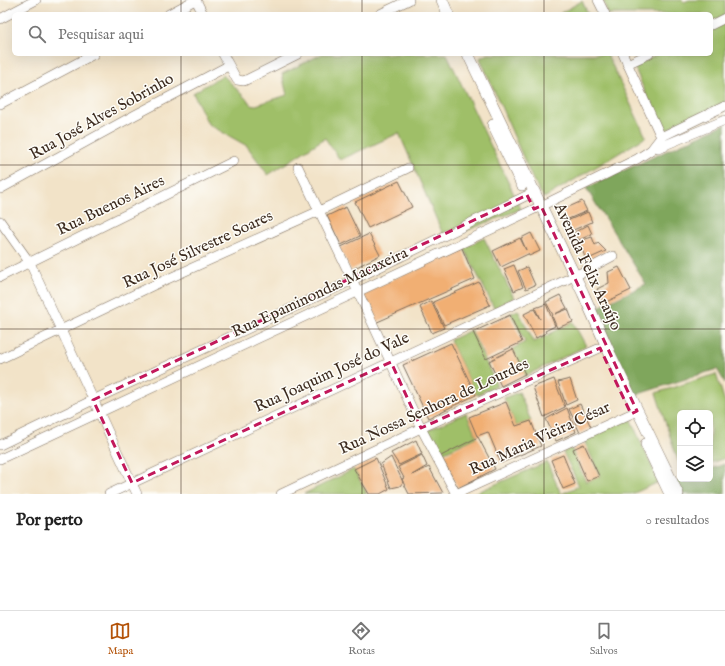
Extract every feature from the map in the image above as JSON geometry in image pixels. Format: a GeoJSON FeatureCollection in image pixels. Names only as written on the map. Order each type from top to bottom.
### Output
{"type":"FeatureCollection","features":[{"type":"Feature","properties":{"kind":"main road"},"geometry":{"type":"LineString","coordinates":[[434,0],[439,12]]}},
{"type":"Feature","properties":{"kind":"main road"},"geometry":{"type":"LineString","coordinates":[[442,0],[447,12]]}},
{"type":"Feature","properties":{"kind":"main road","name":"Avenida Felix Araújo"},"geometry":{"type":"LineString","coordinates":[[460,56],[530,193]]}},
{"type":"Feature","properties":{"kind":"main road","name":"Avenida Felix Araújo"},"geometry":{"type":"LineString","coordinates":[[469,56],[530,193],[634,413],[670,494]]}},
{"type":"Feature","properties":{"kind":"main road","name":"Avenida Felix Araújo"},"geometry":{"type":"LineString","coordinates":[[571,278],[600,348],[678,494]]}},
{"type":"Feature","properties":{"kind":"street"},"geometry":{"type":"LineString","coordinates":[[13,12],[36,0]]}},
{"type":"Feature","properties":{"kind":"street"},"geometry":{"type":"LineString","coordinates":[[173,12],[196,0],[202,12]]}},
{"type":"Feature","properties":{"kind":"street"},"geometry":{"type":"LineString","coordinates":[[384,12],[409,0]]}},
{"type":"Feature","properties":{"kind":"street"},"geometry":{"type":"LineString","coordinates":[[598,0],[604,12]]}},
{"type":"Feature","properties":{"kind":"street"},"geometry":{"type":"LineString","coordinates":[[0,19],[12,13]]}},
{"type":"Feature","properties":{"kind":"street"},"geometry":{"type":"LineString","coordinates":[[713,24],[725,18]]}},
{"type":"Feature","properties":{"kind":"street"},"geometry":{"type":"LineString","coordinates":[[0,104],[90,56]]}},
{"type":"Feature","properties":{"kind":"street"},"geometry":{"type":"LineString","coordinates":[[224,56],[237,80],[244,82],[294,56]]}},
{"type":"Feature","properties":{"kind":"street"},"geometry":{"type":"LineString","coordinates":[[624,56],[661,137],[664,147]]}},
{"type":"Feature","properties":{"kind":"street"},"geometry":{"type":"LineString","coordinates":[[628,64],[645,56]]}},
{"type":"Feature","properties":{"kind":"street","name":"Rua José Alves Sobrinho"},"geometry":{"type":"LineString","coordinates":[[0,189],[228,66]]}},
{"type":"Feature","properties":{"kind":"street","name":"Rua Epaminondas Macaxeira"},"geometry":{"type":"LineString","coordinates":[[0,459],[537,208],[638,159],[651,150],[661,137],[725,106]]}},
{"type":"Feature","properties":{"kind":"street","name":"Rua Epaminondas Macaxeira"},"geometry":{"type":"LineString","coordinates":[[651,150],[664,147],[725,120]]}},
{"type":"Feature","properties":{"kind":"street","name":"Rua Buenos Aires"},"geometry":{"type":"LineString","coordinates":[[0,277],[234,161]]}},
{"type":"Feature","properties":{"kind":"street"},"geometry":{"type":"LineString","coordinates":[[298,167],[353,280],[421,428],[456,494]]}},
{"type":"Feature","properties":{"kind":"street","name":"Rua José Silvestre Soares"},"geometry":{"type":"LineString","coordinates":[[0,359],[159,283],[319,211],[408,168]]}},
{"type":"Feature","properties":{"kind":"street","name":"Rua Epaminondas Macaxeira"},"geometry":{"type":"LineString","coordinates":[[0,445],[93,400],[353,280],[530,193]]}},
{"type":"Feature","properties":{"kind":"street"},"geometry":{"type":"LineString","coordinates":[[0,221],[30,263],[137,494]]}},
{"type":"Feature","properties":{"kind":"street","name":"Rua Joaquim José do Vale"},"geometry":{"type":"LineString","coordinates":[[109,494],[571,278],[613,256]]}},
{"type":"Feature","properties":{"kind":"street","name":"Rua Nossa Senhora de Lourdes"},"geometry":{"type":"LineString","coordinates":[[281,494],[421,428],[600,348]]}},
{"type":"Feature","properties":{"kind":"street","name":"Rua Maria Vieira César"},"geometry":{"type":"LineString","coordinates":[[456,494],[634,413]]}},
{"type":"Feature","properties":{"kind":"highlighted area"},"geometry":{"type":"Polygon","coordinates":[[[527,195],[534,209],[541,206],[637,411],[631,414],[600,348],[421,428],[391,362],[132,483],[93,400],[527,195]]]}},
{"type":"Feature","properties":{"kind":"green space"},"geometry":{"type":"Polygon","coordinates":[[[603,0],[682,0],[684,2],[689,0],[725,0],[725,15],[713,21],[713,12],[607,12],[603,0]]]}},
{"type":"Feature","properties":{"kind":"green space"},"geometry":{"type":"Polygon","coordinates":[[[582,1],[587,12],[563,12],[582,1]]]}},
{"type":"Feature","properties":{"kind":"green space"},"geometry":{"type":"Polygon","coordinates":[[[725,23],[725,102],[662,132],[634,66],[655,56],[713,56],[713,29],[725,23]]]}},
{"type":"Feature","properties":{"kind":"green space"},"geometry":{"type":"Polygon","coordinates":[[[318,56],[448,56],[521,209],[445,239],[399,133],[340,160],[325,138],[268,175],[247,146],[208,124],[193,93],[223,75],[253,106],[287,95],[282,74],[318,56]]]}},
{"type":"Feature","properties":{"kind":"green space"},"geometry":{"type":"Polygon","coordinates":[[[484,56],[608,56],[646,137],[544,198],[533,180],[480,58],[484,56]]]}},
{"type":"Feature","properties":{"kind":"green space"},"geometry":{"type":"Polygon","coordinates":[[[725,124],[725,383],[717,369],[632,396],[595,309],[646,284],[586,188],[725,124]]]}},
{"type":"Feature","properties":{"kind":"green space"},"geometry":{"type":"Polygon","coordinates":[[[484,238],[514,298],[494,308],[464,248],[484,238]]]}},
{"type":"Feature","properties":{"kind":"green space"},"geometry":{"type":"Polygon","coordinates":[[[518,310],[534,342],[573,322],[586,346],[525,376],[512,349],[525,342],[511,313],[518,310]]]}},
{"type":"Feature","properties":{"kind":"green space"},"geometry":{"type":"Polygon","coordinates":[[[471,330],[497,386],[476,395],[450,340],[471,330]]]}},
{"type":"Feature","properties":{"kind":"green space"},"geometry":{"type":"Polygon","coordinates":[[[716,374],[725,402],[725,458],[713,462],[713,410],[677,410],[677,458],[656,393],[716,374]]]}},
{"type":"Feature","properties":{"kind":"green space"},"geometry":{"type":"Polygon","coordinates":[[[519,392],[531,421],[516,426],[504,398],[519,392]]]}},
{"type":"Feature","properties":{"kind":"green space"},"geometry":{"type":"Polygon","coordinates":[[[466,413],[477,437],[438,455],[426,431],[466,413]]]}},
{"type":"Feature","properties":{"kind":"green space"},"geometry":{"type":"Polygon","coordinates":[[[630,418],[659,482],[632,494],[561,494],[579,486],[563,452],[571,448],[586,482],[600,476],[583,438],[630,418]]]}},
{"type":"Feature","properties":{"kind":"green space"},"geometry":{"type":"Polygon","coordinates":[[[547,462],[561,494],[473,494],[547,462]]]}},
{"type":"Feature","properties":{"kind":"green space"},"geometry":{"type":"Polygon","coordinates":[[[725,464],[725,494],[669,494],[665,486],[677,481],[713,482],[713,468],[725,464]]]}},
{"type":"Feature","properties":{"kind":"green space"},"geometry":{"type":"Polygon","coordinates":[[[354,469],[367,494],[304,494],[354,469]]]}},
{"type":"Feature","properties":{"kind":"building"},"geometry":{"type":"Polygon","coordinates":[[[399,181],[412,207],[368,228],[355,202],[399,181]]]}},
{"type":"Feature","properties":{"kind":"building"},"geometry":{"type":"Polygon","coordinates":[[[582,201],[587,211],[566,220],[562,210],[582,201]]]}},
{"type":"Feature","properties":{"kind":"building"},"geometry":{"type":"Polygon","coordinates":[[[346,207],[360,236],[341,245],[327,216],[346,207]]]}},
{"type":"Feature","properties":{"kind":"building"},"geometry":{"type":"Polygon","coordinates":[[[588,212],[592,222],[571,231],[567,221],[588,212]]]}},
{"type":"Feature","properties":{"kind":"building"},"geometry":{"type":"Polygon","coordinates":[[[588,225],[592,234],[579,240],[575,232],[588,225]]]}},
{"type":"Feature","properties":{"kind":"building"},"geometry":{"type":"Polygon","coordinates":[[[531,233],[540,251],[529,256],[528,254],[501,267],[493,251],[520,238],[526,250],[521,238],[531,233]]]}},
{"type":"Feature","properties":{"kind":"building"},"geometry":{"type":"Polygon","coordinates":[[[369,234],[380,255],[351,270],[339,248],[369,234]]]}},
{"type":"Feature","properties":{"kind":"building"},"geometry":{"type":"Polygon","coordinates":[[[592,237],[595,245],[598,243],[606,251],[586,260],[579,241],[592,237]]]}},
{"type":"Feature","properties":{"kind":"building"},"geometry":{"type":"Polygon","coordinates":[[[462,248],[475,279],[375,323],[362,293],[462,248]]]}},
{"type":"Feature","properties":{"kind":"building"},"geometry":{"type":"Polygon","coordinates":[[[514,265],[523,287],[514,291],[504,269],[514,265]]]}},
{"type":"Feature","properties":{"kind":"building"},"geometry":{"type":"Polygon","coordinates":[[[527,267],[535,285],[526,289],[518,271],[527,267]]]}},
{"type":"Feature","properties":{"kind":"building"},"geometry":{"type":"Polygon","coordinates":[[[619,267],[631,290],[604,303],[597,289],[609,283],[608,272],[619,267]]]}},
{"type":"Feature","properties":{"kind":"building"},"geometry":{"type":"Polygon","coordinates":[[[479,282],[490,305],[444,325],[433,302],[479,282]]]}},
{"type":"Feature","properties":{"kind":"building"},"geometry":{"type":"Polygon","coordinates":[[[560,295],[567,308],[555,314],[568,309],[573,322],[557,328],[552,316],[553,315],[546,302],[560,295]]]}},
{"type":"Feature","properties":{"kind":"building"},"geometry":{"type":"Polygon","coordinates":[[[431,301],[444,328],[432,333],[420,307],[431,301]]]}},
{"type":"Feature","properties":{"kind":"building"},"geometry":{"type":"Polygon","coordinates":[[[546,304],[555,326],[536,338],[524,314],[534,309],[540,319],[535,308],[546,304]]]}},
{"type":"Feature","properties":{"kind":"building"},"geometry":{"type":"Polygon","coordinates":[[[510,315],[522,342],[486,359],[473,332],[510,315]]]}},
{"type":"Feature","properties":{"kind":"building"},"geometry":{"type":"Polygon","coordinates":[[[451,343],[476,395],[428,418],[403,365],[451,343]]]}},
{"type":"Feature","properties":{"kind":"building"},"geometry":{"type":"Polygon","coordinates":[[[513,349],[525,374],[501,386],[489,361],[513,349]]]}},
{"type":"Feature","properties":{"kind":"building"},"geometry":{"type":"Polygon","coordinates":[[[554,379],[565,407],[544,417],[533,387],[554,379]]]}},
{"type":"Feature","properties":{"kind":"building"},"geometry":{"type":"Polygon","coordinates":[[[570,379],[577,400],[566,405],[558,382],[570,379]]]}},
{"type":"Feature","properties":{"kind":"building"},"geometry":{"type":"Polygon","coordinates":[[[506,402],[516,426],[531,421],[541,446],[501,463],[488,432],[477,436],[469,417],[506,402]]]}},
{"type":"Feature","properties":{"kind":"building"},"geometry":{"type":"Polygon","coordinates":[[[580,404],[591,427],[580,433],[569,409],[580,404]]]}},
{"type":"Feature","properties":{"kind":"building"},"geometry":{"type":"Polygon","coordinates":[[[567,408],[576,432],[556,441],[546,419],[567,408]]]}},
{"type":"Feature","properties":{"kind":"building"},"geometry":{"type":"Polygon","coordinates":[[[478,437],[495,469],[458,488],[441,456],[478,437]]]}},
{"type":"Feature","properties":{"kind":"building"},"geometry":{"type":"Polygon","coordinates":[[[416,440],[422,454],[399,465],[391,453],[416,440]]]}},
{"type":"Feature","properties":{"kind":"building"},"geometry":{"type":"Polygon","coordinates":[[[584,444],[599,476],[587,481],[573,449],[584,444]]]}},
{"type":"Feature","properties":{"kind":"building"},"geometry":{"type":"Polygon","coordinates":[[[422,455],[427,466],[412,475],[429,467],[443,493],[409,494],[402,479],[404,478],[398,467],[422,455]]]}},
{"type":"Feature","properties":{"kind":"building"},"geometry":{"type":"Polygon","coordinates":[[[563,455],[575,484],[563,489],[551,460],[563,455]]]}},
{"type":"Feature","properties":{"kind":"building"},"geometry":{"type":"Polygon","coordinates":[[[391,457],[403,482],[400,486],[391,488],[381,464],[391,457]]]}},
{"type":"Feature","properties":{"kind":"building"},"geometry":{"type":"Polygon","coordinates":[[[376,458],[389,489],[380,494],[369,494],[354,469],[376,458]]]}}]}
